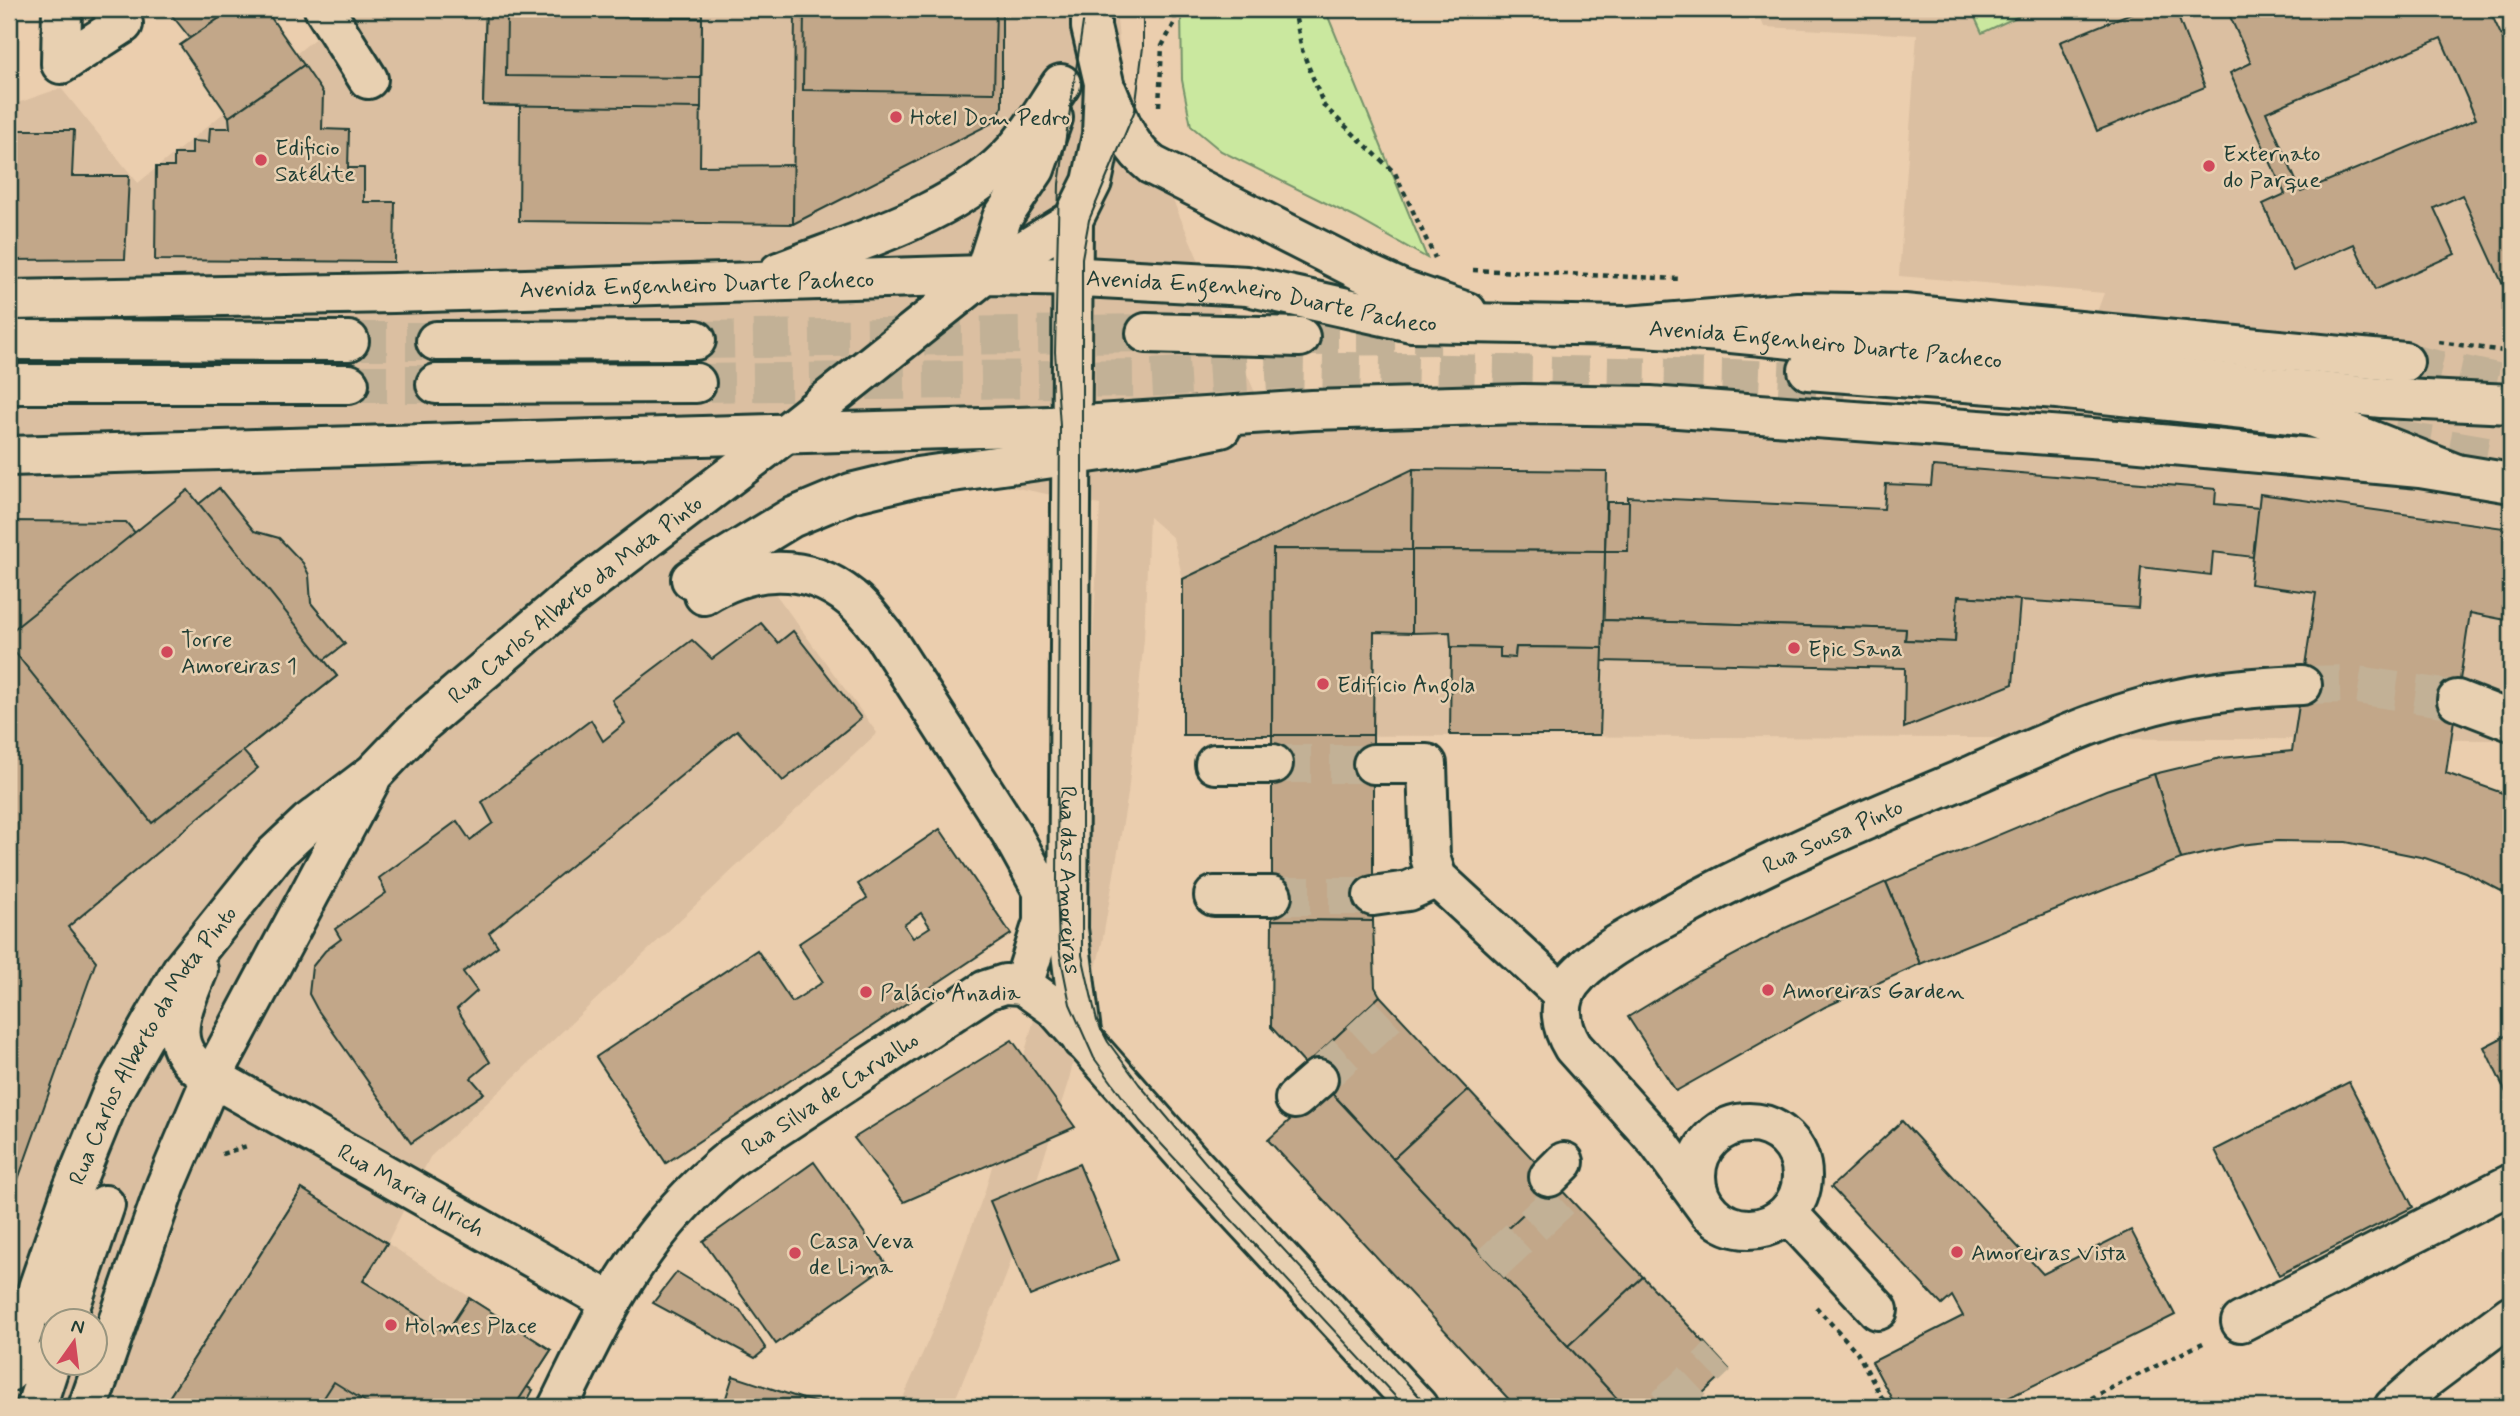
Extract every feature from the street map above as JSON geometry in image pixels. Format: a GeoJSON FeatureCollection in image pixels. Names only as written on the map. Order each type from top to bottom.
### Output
{"type":"FeatureCollection","features":[{"type":"Feature","properties":{"kind":"main road"},"geometry":{"type":"LineString","coordinates":[[62,9],[61,64],[123,24],[112,9]]}},
{"type":"Feature","properties":{"kind":"main road"},"geometry":{"type":"LineString","coordinates":[[324,9],[368,79]]}},
{"type":"Feature","properties":{"kind":"main road"},"geometry":{"type":"LineString","coordinates":[[1091,18],[1104,83],[1125,136],[1140,156],[1152,165],[1403,290],[1496,322]]}},
{"type":"Feature","properties":{"kind":"main road"},"geometry":{"type":"LineString","coordinates":[[754,281],[912,220],[977,183],[1015,150],[1061,84],[1091,18]]}},
{"type":"Feature","properties":{"kind":"main road"},"geometry":{"type":"LineString","coordinates":[[1073,220],[1092,182],[1102,135],[1104,83]]}},
{"type":"Feature","properties":{"kind":"main road"},"geometry":{"type":"LineString","coordinates":[[984,275],[1002,218],[1035,169],[1052,123],[1061,84]]}},
{"type":"Feature","properties":{"kind":"main road","name":"Rua Carlos Alberto da Mota Pinto"},"geometry":{"type":"LineString","coordinates":[[9,1371],[75,1183],[112,1093],[163,999],[219,920],[275,854],[308,823],[374,773],[420,725],[558,607],[785,434],[984,275],[1073,220]]}},
{"type":"Feature","properties":{"kind":"main road","name":"Rua das Amoreiras"},"geometry":{"type":"LineString","coordinates":[[1073,220],[1068,929],[1082,1040]]}},
{"type":"Feature","properties":{"kind":"main road","name":"Avenida Engenheiro Duarte Pacheco"},"geometry":{"type":"LineString","coordinates":[[9,300],[394,293],[984,275],[1225,283],[1411,322],[1627,326],[1839,343],[2382,398],[2500,400]]}},
{"type":"Feature","properties":{"kind":"main road"},"geometry":{"type":"LineString","coordinates":[[1627,326],[1798,312],[1904,314],[2418,351]]}},
{"type":"Feature","properties":{"kind":"main road","name":"Avenida Engenheiro Duarte Pacheco"},"geometry":{"type":"LineString","coordinates":[[1146,333],[1300,337]]}},
{"type":"Feature","properties":{"kind":"main road"},"geometry":{"type":"LineString","coordinates":[[9,340],[349,341]]}},
{"type":"Feature","properties":{"kind":"main road"},"geometry":{"type":"LineString","coordinates":[[436,341],[696,340]]}},
{"type":"Feature","properties":{"kind":"main road"},"geometry":{"type":"LineString","coordinates":[[1808,370],[2057,389],[2309,416],[2489,478]]}},
{"type":"Feature","properties":{"kind":"main road"},"geometry":{"type":"LineString","coordinates":[[436,384],[696,383]]}},
{"type":"Feature","properties":{"kind":"main road"},"geometry":{"type":"LineString","coordinates":[[9,384],[349,384]]}},
{"type":"Feature","properties":{"kind":"main road"},"geometry":{"type":"LineString","coordinates":[[1418,1407],[1191,1162],[1055,1008],[1023,985],[1043,922],[1043,891],[1011,833],[884,635],[869,617],[852,598],[828,583],[776,570],[696,587],[791,519],[851,493],[1073,440],[1312,410],[1523,404],[1650,406],[2118,440],[2489,478]]}},
{"type":"Feature","properties":{"kind":"main road"},"geometry":{"type":"LineString","coordinates":[[9,456],[785,434],[1073,440]]}},
{"type":"Feature","properties":{"kind":"main road","name":"Rua Sousa Pinto"},"geometry":{"type":"LineString","coordinates":[[1564,995],[1581,972],[1633,935],[1802,847],[1932,792],[2134,710],[2193,695],[2246,687],[2302,685]]}},
{"type":"Feature","properties":{"kind":"main road"},"geometry":{"type":"LineString","coordinates":[[2456,700],[2511,721]]}},
{"type":"Feature","properties":{"kind":"main road"},"geometry":{"type":"LineString","coordinates":[[1215,764],[1273,764]]}},
{"type":"Feature","properties":{"kind":"main road"},"geometry":{"type":"LineString","coordinates":[[1373,764],[1427,764],[1430,857],[1437,878],[1564,995],[1563,1029],[1573,1047],[1658,1142],[1709,1212],[1725,1223],[1743,1229],[1763,1227],[1780,1219],[1793,1206],[1800,1190],[1802,1173],[1798,1155],[1788,1140],[1774,1129],[1758,1123],[1739,1124],[1683,1143],[1658,1142]]}},
{"type":"Feature","properties":{"kind":"main road","name":"Rua Carlos Alberto da Mota Pinto"},"geometry":{"type":"LineString","coordinates":[[88,1407],[162,1196],[212,1077],[374,773]]}},
{"type":"Feature","properties":{"kind":"main road"},"geometry":{"type":"LineString","coordinates":[[1373,896],[1408,891],[1437,878]]}},
{"type":"Feature","properties":{"kind":"main road"},"geometry":{"type":"LineString","coordinates":[[1214,896],[1272,896]]}},
{"type":"Feature","properties":{"kind":"main road","name":"Rua Maria Ulrich"},"geometry":{"type":"LineString","coordinates":[[219,920],[193,982],[179,1036],[186,1058],[212,1077],[611,1303]]}},
{"type":"Feature","properties":{"kind":"main road","name":"Rua Silva de Carvalho"},"geometry":{"type":"LineString","coordinates":[[558,1407],[641,1251],[665,1219],[701,1183],[732,1157],[986,990],[1005,984],[1023,985]]}},
{"type":"Feature","properties":{"kind":"main road"},"geometry":{"type":"LineString","coordinates":[[1709,1212],[1699,1195],[1695,1176],[1698,1158],[1708,1142],[1722,1130]]}},
{"type":"Feature","properties":{"kind":"main road"},"geometry":{"type":"LineString","coordinates":[[2241,1322],[2511,1184]]}},
{"type":"Feature","properties":{"kind":"main road"},"geometry":{"type":"LineString","coordinates":[[71,1308],[114,1208],[87,1308]]}},
{"type":"Feature","properties":{"kind":"main road"},"geometry":{"type":"LineString","coordinates":[[1780,1219],[1797,1223],[1878,1310]]}},
{"type":"Feature","properties":{"kind":"main road"},"geometry":{"type":"LineString","coordinates":[[2394,1407],[2427,1378],[2511,1315]]}},
{"type":"Feature","properties":{"kind":"main road"},"geometry":{"type":"LineString","coordinates":[[36,1407],[46,1378]]}},
{"type":"Feature","properties":{"kind":"main road"},"geometry":{"type":"LineString","coordinates":[[54,1407],[64,1378]]}},
{"type":"Feature","properties":{"kind":"path"},"geometry":{"type":"LineString","coordinates":[[1161,117],[1158,110],[1162,46],[1175,22],[1175,9]]}},
{"type":"Feature","properties":{"kind":"path"},"geometry":{"type":"LineString","coordinates":[[1294,9],[1302,50],[1324,106],[1395,173],[1440,268]]}},
{"type":"Feature","properties":{"kind":"path"},"geometry":{"type":"LineString","coordinates":[[1468,269],[1691,279]]}},
{"type":"Feature","properties":{"kind":"path"},"geometry":{"type":"LineString","coordinates":[[2418,351],[2511,352]]}},
{"type":"Feature","properties":{"kind":"path"},"geometry":{"type":"LineString","coordinates":[[1812,1302],[1857,1352],[1887,1407]]}},
{"type":"Feature","properties":{"kind":"path"},"geometry":{"type":"LineString","coordinates":[[2073,1407],[2241,1322]]}},
{"type":"Feature","properties":{"kind":"shaded area"},"geometry":{"type":"Polygon","coordinates":[[[351,9],[1116,9],[1123,83],[1259,402],[1735,396],[2021,410],[2091,328],[2104,293],[1899,276],[1917,35],[1764,27],[1757,9],[2489,9],[2511,57],[2511,740],[1183,735],[1183,579],[1173,538],[1149,517],[1144,639],[1128,794],[1102,943],[1069,1079],[1006,1276],[952,1407],[899,1407],[935,1325],[985,1191],[1040,999],[1089,717],[1100,505],[887,461],[728,529],[877,733],[430,1157],[387,1243],[551,1350],[527,1386],[533,1390],[524,1407],[9,1407],[9,106],[61,88],[138,183],[351,9]]]}},
{"type":"Feature","properties":{"kind":"green space"},"geometry":{"type":"Polygon","coordinates":[[[1181,9],[1325,9],[1427,258],[1356,218],[1221,151],[1191,126],[1182,80],[1181,9]]]}},
{"type":"Feature","properties":{"kind":"green space"},"geometry":{"type":"Polygon","coordinates":[[[1971,9],[2034,9],[1982,33],[1971,9]]]}},
{"type":"Feature","properties":{"kind":"building"},"geometry":{"type":"Polygon","coordinates":[[[167,9],[233,9],[190,38],[167,9]]]}},
{"type":"Feature","properties":{"kind":"building"},"geometry":{"type":"Polygon","coordinates":[[[233,9],[265,9],[304,65],[229,117],[180,45],[233,9]]]}},
{"type":"Feature","properties":{"kind":"building"},"geometry":{"type":"Polygon","coordinates":[[[486,9],[702,9],[700,166],[795,165],[793,224],[519,221],[520,106],[483,105],[486,9]]]}},
{"type":"Feature","properties":{"kind":"building"},"geometry":{"type":"Polygon","coordinates":[[[486,9],[702,9],[701,108],[483,105],[486,9]]]}},
{"type":"Feature","properties":{"kind":"building","name":"Hotel Dom Pedro"},"geometry":{"type":"Polygon","coordinates":[[[795,9],[1002,9],[1002,106],[999,115],[992,123],[793,224],[795,9]]]}},
{"type":"Feature","properties":{"kind":"building"},"geometry":{"type":"Polygon","coordinates":[[[804,9],[996,9],[994,93],[803,90],[804,9]]]}},
{"type":"Feature","properties":{"kind":"building"},"geometry":{"type":"Polygon","coordinates":[[[2141,9],[2175,9],[2205,87],[2097,131],[2060,42],[2141,9]]]}},
{"type":"Feature","properties":{"kind":"building"},"geometry":{"type":"Polygon","coordinates":[[[2234,9],[2489,9],[2511,56],[2511,295],[2508,296],[2462,195],[2434,208],[2455,254],[2375,290],[2354,244],[2293,271],[2263,204],[2285,194],[2230,73],[2251,63],[2228,12],[2234,9]],[[2441,38],[2266,112],[2301,192],[2476,119],[2441,38]]]}},
{"type":"Feature","properties":{"kind":"building"},"geometry":{"type":"Polygon","coordinates":[[[507,16],[702,18],[701,78],[506,76],[507,16]]]}},
{"type":"Feature","properties":{"kind":"building"},"geometry":{"type":"Polygon","coordinates":[[[9,43],[18,130],[74,130],[72,176],[129,176],[125,259],[9,260],[9,43]]]}},
{"type":"Feature","properties":{"kind":"building","name":"Edificio Satélite"},"geometry":{"type":"Polygon","coordinates":[[[304,65],[323,93],[322,129],[349,130],[348,168],[364,168],[364,202],[395,202],[394,262],[155,260],[156,167],[174,167],[174,154],[192,154],[192,141],[209,142],[210,128],[230,128],[229,117],[304,65]]]}},
{"type":"Feature","properties":{"kind":"building"},"geometry":{"type":"Polygon","coordinates":[[[1933,466],[2216,489],[2215,504],[2259,508],[2253,557],[2213,552],[2211,575],[2141,567],[2138,608],[1958,596],[1955,642],[1905,640],[1906,629],[1603,620],[1605,551],[1628,551],[1628,497],[1884,509],[1886,484],[1931,486],[1933,466]]]}},
{"type":"Feature","properties":{"kind":"building"},"geometry":{"type":"Polygon","coordinates":[[[1413,469],[1412,550],[1273,549],[1272,735],[1183,735],[1183,579],[1413,469]]]}},
{"type":"Feature","properties":{"kind":"building"},"geometry":{"type":"Polygon","coordinates":[[[1413,469],[1607,471],[1605,551],[1412,550],[1413,469]]]}},
{"type":"Feature","properties":{"kind":"building"},"geometry":{"type":"Polygon","coordinates":[[[219,488],[254,531],[279,538],[303,563],[309,575],[311,603],[345,644],[324,660],[337,676],[243,751],[258,768],[68,927],[96,961],[10,1202],[9,521],[126,522],[146,546],[219,488]]]}},
{"type":"Feature","properties":{"kind":"building","name":"Torre Amoreiras 1"},"geometry":{"type":"Polygon","coordinates":[[[188,490],[337,676],[152,823],[9,645],[9,633],[188,490]]]}},
{"type":"Feature","properties":{"kind":"building"},"geometry":{"type":"Polygon","coordinates":[[[2260,494],[2511,529],[2511,621],[2470,613],[2446,773],[2511,796],[2511,896],[2465,872],[2425,858],[2346,842],[2277,841],[2240,845],[2181,859],[2154,774],[2221,758],[2292,751],[2316,593],[2250,584],[2260,494]]]}},
{"type":"Feature","properties":{"kind":"building"},"geometry":{"type":"Polygon","coordinates":[[[1607,502],[1629,502],[1628,551],[1605,551],[1607,502]]]}},
{"type":"Feature","properties":{"kind":"building","name":"Edifício Angola"},"geometry":{"type":"Polygon","coordinates":[[[1273,549],[1412,550],[1412,633],[1374,632],[1373,735],[1272,735],[1273,549]]]}},
{"type":"Feature","properties":{"kind":"building"},"geometry":{"type":"Polygon","coordinates":[[[1412,550],[1605,551],[1603,648],[1516,647],[1515,658],[1500,657],[1500,648],[1451,647],[1450,632],[1412,633],[1412,550]]]}},
{"type":"Feature","properties":{"kind":"building"},"geometry":{"type":"Polygon","coordinates":[[[1958,596],[2020,600],[2013,684],[1904,728],[1905,668],[1602,661],[1603,620],[1906,629],[1905,640],[1955,642],[1958,596]]]}},
{"type":"Feature","properties":{"kind":"building"},"geometry":{"type":"Polygon","coordinates":[[[761,623],[778,643],[793,631],[861,718],[783,781],[737,730],[489,933],[498,946],[463,972],[477,991],[457,1009],[490,1062],[471,1078],[484,1093],[411,1143],[309,994],[312,967],[325,951],[341,939],[335,929],[386,893],[379,878],[457,821],[470,840],[493,823],[482,802],[591,720],[603,741],[625,723],[612,700],[692,640],[712,659],[761,623]]]}},
{"type":"Feature","properties":{"kind":"building"},"geometry":{"type":"Polygon","coordinates":[[[1451,647],[1500,648],[1500,657],[1515,658],[1516,647],[1603,648],[1600,735],[1450,735],[1451,647]]]}},
{"type":"Feature","properties":{"kind":"building"},"geometry":{"type":"Polygon","coordinates":[[[1272,735],[1373,735],[1373,921],[1272,920],[1272,735]]]}},
{"type":"Feature","properties":{"kind":"building"},"geometry":{"type":"Polygon","coordinates":[[[2154,774],[2181,859],[1920,964],[1886,882],[2106,790],[2154,774]]]}},
{"type":"Feature","properties":{"kind":"building","name":"Palácio Anadia"},"geometry":{"type":"Polygon","coordinates":[[[940,829],[1011,934],[666,1163],[596,1057],[757,950],[792,1002],[823,982],[798,944],[867,898],[858,884],[940,829]],[[921,913],[904,925],[913,938],[930,927],[921,913]]]}},
{"type":"Feature","properties":{"kind":"building","name":"Amoreiras Garden"},"geometry":{"type":"Polygon","coordinates":[[[1886,882],[1920,964],[1825,1007],[1676,1091],[1628,1017],[1702,972],[1783,929],[1886,882]]]}},
{"type":"Feature","properties":{"kind":"building"},"geometry":{"type":"Polygon","coordinates":[[[1272,920],[1373,921],[1375,987],[1380,996],[1306,1065],[1271,1027],[1272,920]]]}},
{"type":"Feature","properties":{"kind":"building"},"geometry":{"type":"Polygon","coordinates":[[[1380,996],[1468,1090],[1393,1159],[1306,1065],[1380,996]]]}},
{"type":"Feature","properties":{"kind":"building"},"geometry":{"type":"Polygon","coordinates":[[[2511,1033],[2511,1103],[2484,1047],[2511,1033]]]}},
{"type":"Feature","properties":{"kind":"building"},"geometry":{"type":"Polygon","coordinates":[[[1012,1040],[1075,1127],[904,1202],[854,1138],[1012,1040]]]}},
{"type":"Feature","properties":{"kind":"building"},"geometry":{"type":"Polygon","coordinates":[[[2349,1082],[2413,1207],[2279,1275],[2215,1150],[2349,1082]]]}},
{"type":"Feature","properties":{"kind":"building"},"geometry":{"type":"Polygon","coordinates":[[[1326,1087],[1625,1407],[1516,1407],[1268,1140],[1326,1087]]]}},
{"type":"Feature","properties":{"kind":"building"},"geometry":{"type":"Polygon","coordinates":[[[1468,1090],[1556,1184],[1481,1253],[1393,1159],[1468,1090]]]}},
{"type":"Feature","properties":{"kind":"building","name":"Amoreiras Vista"},"geometry":{"type":"Polygon","coordinates":[[[1902,1121],[2043,1274],[2131,1230],[2175,1315],[1990,1407],[1896,1407],[1872,1362],[1963,1316],[1952,1296],[1942,1305],[1831,1187],[1902,1121]]]}},
{"type":"Feature","properties":{"kind":"building","name":"Casa Veva de Lima"},"geometry":{"type":"Polygon","coordinates":[[[814,1162],[887,1265],[776,1344],[703,1241],[814,1162]]]}},
{"type":"Feature","properties":{"kind":"building"},"geometry":{"type":"Polygon","coordinates":[[[1079,1164],[1119,1260],[1030,1296],[990,1201],[1079,1164]]]}},
{"type":"Feature","properties":{"kind":"building"},"geometry":{"type":"Polygon","coordinates":[[[1556,1184],[1643,1277],[1568,1346],[1481,1253],[1556,1184]]]}},
{"type":"Feature","properties":{"kind":"building"},"geometry":{"type":"Polygon","coordinates":[[[302,1189],[387,1243],[363,1281],[446,1333],[469,1298],[551,1350],[527,1387],[533,1390],[524,1407],[163,1407],[302,1189]]]}},
{"type":"Feature","properties":{"kind":"building"},"geometry":{"type":"Polygon","coordinates":[[[302,1189],[387,1243],[363,1281],[446,1333],[469,1298],[551,1350],[514,1407],[374,1407],[334,1382],[318,1407],[163,1407],[302,1189]]]}},
{"type":"Feature","properties":{"kind":"building"},"geometry":{"type":"Polygon","coordinates":[[[677,1272],[740,1310],[766,1349],[755,1358],[653,1303],[677,1272]]]}},
{"type":"Feature","properties":{"kind":"building"},"geometry":{"type":"Polygon","coordinates":[[[1643,1277],[1729,1369],[1688,1407],[1625,1407],[1568,1346],[1643,1277]]]}},
{"type":"Feature","properties":{"kind":"building"},"geometry":{"type":"Polygon","coordinates":[[[733,1376],[803,1399],[801,1407],[723,1407],[733,1376]]]}},
{"type":"Feature","properties":{"kind":"building"},"geometry":{"type":"Polygon","coordinates":[[[803,1399],[833,1407],[801,1407],[803,1399]]]}},
{"type":"Feature","properties":{"kind":"tunnel"},"geometry":{"type":"LineString","coordinates":[[696,340],[1146,333]]}},
{"type":"Feature","properties":{"kind":"tunnel"},"geometry":{"type":"LineString","coordinates":[[1300,337],[1440,336]]}},
{"type":"Feature","properties":{"kind":"tunnel"},"geometry":{"type":"LineString","coordinates":[[349,341],[436,341]]}},
{"type":"Feature","properties":{"kind":"tunnel"},"geometry":{"type":"LineString","coordinates":[[2404,362],[2511,385]]}},
{"type":"Feature","properties":{"kind":"tunnel"},"geometry":{"type":"LineString","coordinates":[[696,383],[1147,378],[1285,370],[1733,378],[1845,383]]}},
{"type":"Feature","properties":{"kind":"tunnel"},"geometry":{"type":"LineString","coordinates":[[349,384],[436,384]]}},
{"type":"Feature","properties":{"kind":"tunnel"},"geometry":{"type":"LineString","coordinates":[[2393,439],[2511,459]]}},
{"type":"Feature","properties":{"kind":"tunnel"},"geometry":{"type":"LineString","coordinates":[[2302,685],[2351,684],[2457,700]]}},
{"type":"Feature","properties":{"kind":"tunnel"},"geometry":{"type":"LineString","coordinates":[[1273,764],[1373,764]]}},
{"type":"Feature","properties":{"kind":"tunnel"},"geometry":{"type":"LineString","coordinates":[[1272,896],[1373,896]]}},
{"type":"Feature","properties":{"kind":"tunnel"},"geometry":{"type":"LineString","coordinates":[[1318,1079],[1393,1010]]}},
{"type":"Feature","properties":{"kind":"tunnel"},"geometry":{"type":"LineString","coordinates":[[1491,1264],[1566,1194]]}},
{"type":"Feature","properties":{"kind":"tunnel"},"geometry":{"type":"LineString","coordinates":[[1665,1407],[1718,1357]]}},
{"type":"Feature","properties":{"kind":"tram line"},"geometry":{"type":"LineString","coordinates":[[1085,9],[1059,184],[1055,352],[1060,426],[1057,880],[1059,949],[1070,1004],[1094,1058],[1140,1121],[1405,1407]]}},
{"type":"Feature","properties":{"kind":"tram line"},"geometry":{"type":"LineString","coordinates":[[1143,9],[1143,47],[1135,110],[1089,220],[1082,258],[1082,955],[1097,1021],[1108,1042],[1139,1084],[1226,1187],[1429,1407]]}},
{"type":"Feature","properties":{"kind":"place","name":"Hotel Dom Pedro"},"geometry":{"type":"Point","coordinates":[896,117]}},
{"type":"Feature","properties":{"kind":"place","name":"Edificio Satélite"},"geometry":{"type":"Point","coordinates":[261,160]}},
{"type":"Feature","properties":{"kind":"place","name":"Externato do Parque"},"geometry":{"type":"Point","coordinates":[2209,166]}},
{"type":"Feature","properties":{"kind":"place","name":"Epic Sana"},"geometry":{"type":"Point","coordinates":[1794,648]}},
{"type":"Feature","properties":{"kind":"place","name":"Torre Amoreiras 1"},"geometry":{"type":"Point","coordinates":[167,652]}},
{"type":"Feature","properties":{"kind":"place","name":"Edifício Angola"},"geometry":{"type":"Point","coordinates":[1323,684]}},
{"type":"Feature","properties":{"kind":"place","name":"Amoreiras Garden"},"geometry":{"type":"Point","coordinates":[1768,990]}},
{"type":"Feature","properties":{"kind":"place","name":"Palácio Anadia"},"geometry":{"type":"Point","coordinates":[866,992]}},
{"type":"Feature","properties":{"kind":"place","name":"Amoreiras Vista"},"geometry":{"type":"Point","coordinates":[1957,1252]}},
{"type":"Feature","properties":{"kind":"place","name":"Casa Veva de Lima"},"geometry":{"type":"Point","coordinates":[795,1253]}},
{"type":"Feature","properties":{"kind":"place","name":"Holmes Place"},"geometry":{"type":"Point","coordinates":[391,1325]}}]}
